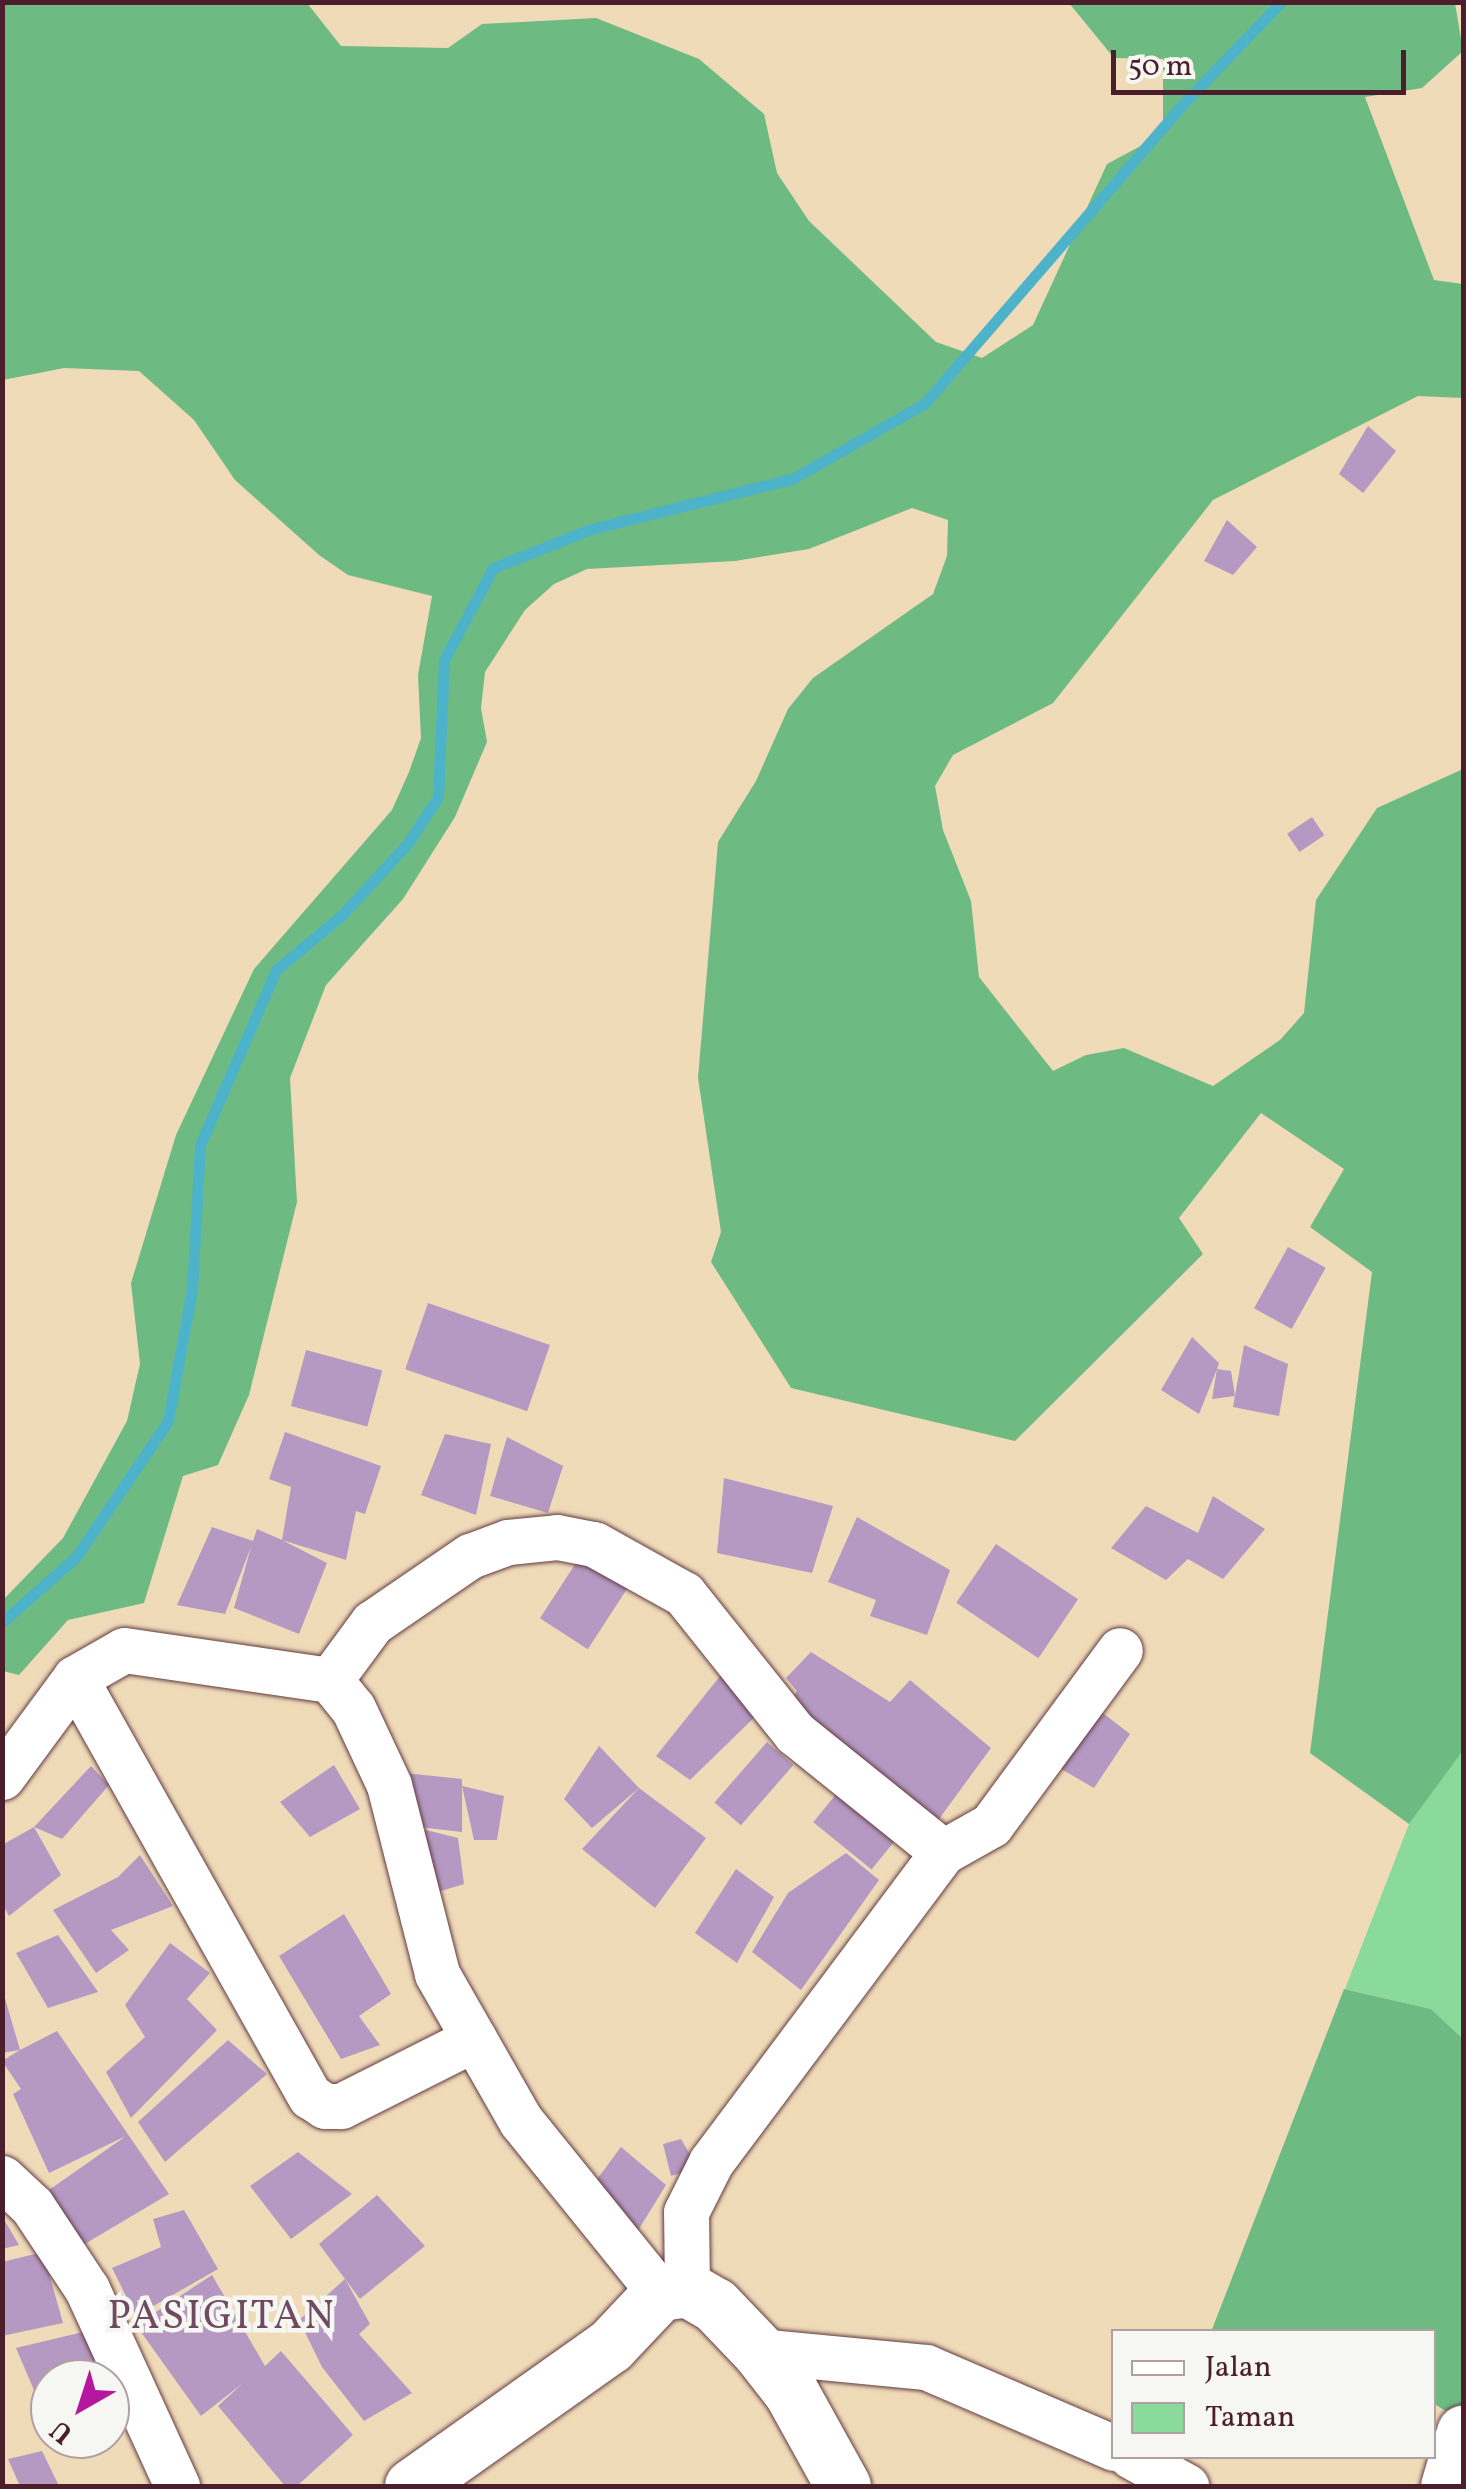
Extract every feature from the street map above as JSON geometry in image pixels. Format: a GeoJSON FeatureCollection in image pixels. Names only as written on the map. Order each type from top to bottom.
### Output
{"type":"FeatureCollection","features":[{"type":"Feature","properties":{"kind":"street"},"geometry":{"type":"LineString","coordinates":[[330,1680],[372,1623],[470,1556],[508,1542],[558,1537],[594,1544],[684,1594],[795,1733],[943,1852]]}},
{"type":"Feature","properties":{"kind":"street"},"geometry":{"type":"LineString","coordinates":[[2,1776],[75,1678],[124,1650],[330,1680],[353,1708],[389,1785],[437,1974],[521,2121],[673,2291],[715,2305],[759,2351],[791,2392],[844,2486]]}},
{"type":"Feature","properties":{"kind":"street"},"geometry":{"type":"LineString","coordinates":[[412,2486],[610,2346],[673,2291],[686,2212],[711,2162],[943,1852],[991,1826],[1120,1650]]}},
{"type":"Feature","properties":{"kind":"street"},"geometry":{"type":"LineString","coordinates":[[75,1678],[310,2096],[324,2106],[341,2106],[474,2040]]}},
{"type":"Feature","properties":{"kind":"street"},"geometry":{"type":"LineString","coordinates":[[2,2178],[32,2206],[87,2289],[177,2486]]}},
{"type":"Feature","properties":{"kind":"street"},"geometry":{"type":"LineString","coordinates":[[759,2351],[926,2367],[1111,2447]]}},
{"type":"Feature","properties":{"kind":"street"},"geometry":{"type":"LineString","coordinates":[[1448,2486],[1464,2432]]}},
{"type":"Feature","properties":{"kind":"street"},"geometry":{"type":"LineString","coordinates":[[1136,2459],[1186,2486]]}},
{"type":"Feature","properties":{"kind":"green space"},"geometry":{"type":"Polygon","coordinates":[[[3,2],[307,3],[341,46],[448,48],[482,24],[596,18],[699,59],[764,114],[777,173],[809,221],[936,342],[982,358],[1033,325],[1107,164],[1163,134],[1163,59],[1114,58],[1069,3],[1455,3],[1463,51],[1422,88],[1365,97],[1434,280],[1463,284],[1463,398],[1418,396],[1213,500],[1053,703],[953,755],[935,786],[943,830],[971,901],[979,977],[1053,1071],[1086,1055],[1124,1048],[1213,1086],[1280,1040],[1304,1013],[1316,900],[1377,808],[1463,769],[1464,1749],[1409,1824],[1310,1753],[1372,1272],[1310,1227],[1344,1169],[1261,1113],[1179,1218],[1203,1254],[1015,1441],[791,1388],[711,1262],[721,1232],[698,1078],[718,842],[756,781],[788,709],[813,678],[933,594],[947,556],[948,520],[912,508],[809,549],[735,561],[587,569],[554,584],[525,610],[485,672],[481,708],[487,742],[455,817],[403,899],[326,985],[290,1078],[297,1202],[249,1395],[218,1465],[183,1476],[144,1603],[68,1620],[19,1675],[3,1671],[3,1600],[63,1538],[127,1421],[140,1364],[131,1283],[176,1135],[254,969],[392,810],[409,772],[421,738],[418,675],[432,596],[348,575],[319,555],[235,480],[194,420],[139,371],[64,368],[3,380],[3,2]]]}},
{"type":"Feature","properties":{"kind":"green space"},"geometry":{"type":"Polygon","coordinates":[[[1463,1749],[1463,2039],[1431,2009],[1345,1989],[1409,1824],[1463,1749]]]}},
{"type":"Feature","properties":{"kind":"green space"},"geometry":{"type":"Polygon","coordinates":[[[1344,1989],[1431,2009],[1463,2039],[1463,2421],[1436,2405],[1436,2329],[1212,2329],[1344,1989]]]}},
{"type":"Feature","properties":{"kind":"building"},"geometry":{"type":"Polygon","coordinates":[[[1368,426],[1396,451],[1363,493],[1339,474],[1368,426]]]}},
{"type":"Feature","properties":{"kind":"building"},"geometry":{"type":"Polygon","coordinates":[[[1227,520],[1257,547],[1233,575],[1204,561],[1227,520]]]}},
{"type":"Feature","properties":{"kind":"building"},"geometry":{"type":"Polygon","coordinates":[[[1312,817],[1324,835],[1299,852],[1287,834],[1312,817]]]}},
{"type":"Feature","properties":{"kind":"building"},"geometry":{"type":"Polygon","coordinates":[[[1288,1247],[1326,1268],[1292,1329],[1254,1308],[1288,1247]]]}},
{"type":"Feature","properties":{"kind":"building"},"geometry":{"type":"Polygon","coordinates":[[[428,1303],[550,1345],[527,1411],[405,1369],[428,1303]]]}},
{"type":"Feature","properties":{"kind":"building"},"geometry":{"type":"Polygon","coordinates":[[[1192,1337],[1219,1363],[1199,1414],[1161,1390],[1192,1337]]]}},
{"type":"Feature","properties":{"kind":"building"},"geometry":{"type":"Polygon","coordinates":[[[1244,1345],[1288,1364],[1279,1416],[1233,1407],[1244,1345]]]}},
{"type":"Feature","properties":{"kind":"building"},"geometry":{"type":"Polygon","coordinates":[[[306,1350],[382,1370],[367,1426],[291,1406],[306,1350]]]}},
{"type":"Feature","properties":{"kind":"building"},"geometry":{"type":"Polygon","coordinates":[[[1217,1369],[1231,1371],[1235,1396],[1212,1399],[1217,1369]]]}},
{"type":"Feature","properties":{"kind":"building"},"geometry":{"type":"Polygon","coordinates":[[[285,1432],[381,1466],[365,1514],[356,1511],[346,1560],[282,1540],[291,1487],[269,1479],[285,1432]]]}},
{"type":"Feature","properties":{"kind":"building"},"geometry":{"type":"Polygon","coordinates":[[[445,1434],[491,1444],[476,1515],[421,1495],[445,1434]]]}},
{"type":"Feature","properties":{"kind":"building"},"geometry":{"type":"Polygon","coordinates":[[[507,1437],[563,1466],[548,1513],[490,1496],[507,1437]]]}},
{"type":"Feature","properties":{"kind":"building"},"geometry":{"type":"Polygon","coordinates":[[[724,1478],[833,1506],[812,1573],[717,1553],[724,1478]]]}},
{"type":"Feature","properties":{"kind":"building"},"geometry":{"type":"Polygon","coordinates":[[[1213,1496],[1265,1529],[1223,1579],[1188,1559],[1166,1580],[1111,1548],[1146,1506],[1198,1533],[1213,1496]]]}},
{"type":"Feature","properties":{"kind":"building"},"geometry":{"type":"Polygon","coordinates":[[[857,1517],[950,1570],[927,1635],[870,1616],[876,1600],[828,1582],[857,1517]]]}},
{"type":"Feature","properties":{"kind":"building"},"geometry":{"type":"Polygon","coordinates":[[[212,1527],[253,1541],[257,1529],[327,1563],[299,1634],[234,1608],[251,1547],[225,1614],[177,1605],[212,1527]]]}},
{"type":"Feature","properties":{"kind":"building"},"geometry":{"type":"Polygon","coordinates":[[[996,1544],[1078,1599],[1038,1658],[956,1603],[996,1544]]]}},
{"type":"Feature","properties":{"kind":"building"},"geometry":{"type":"Polygon","coordinates":[[[583,1552],[631,1583],[588,1649],[540,1618],[583,1552]]]}},
{"type":"Feature","properties":{"kind":"building"},"geometry":{"type":"Polygon","coordinates":[[[811,1652],[890,1702],[910,1680],[991,1748],[939,1819],[788,1706],[797,1691],[786,1678],[811,1652]]]}},
{"type":"Feature","properties":{"kind":"building"},"geometry":{"type":"Polygon","coordinates":[[[725,1670],[766,1706],[690,1780],[656,1756],[725,1670]]]}},
{"type":"Feature","properties":{"kind":"building"},"geometry":{"type":"Polygon","coordinates":[[[1099,1710],[1130,1734],[1094,1788],[1051,1763],[1099,1710]]]}},
{"type":"Feature","properties":{"kind":"building"},"geometry":{"type":"Polygon","coordinates":[[[767,1742],[793,1765],[741,1825],[715,1802],[767,1742]]]}},
{"type":"Feature","properties":{"kind":"building"},"geometry":{"type":"Polygon","coordinates":[[[599,1746],[639,1788],[592,1828],[564,1799],[599,1746]]]}},
{"type":"Feature","properties":{"kind":"building"},"geometry":{"type":"Polygon","coordinates":[[[334,1765],[360,1809],[310,1837],[280,1802],[334,1765]]]}},
{"type":"Feature","properties":{"kind":"building"},"geometry":{"type":"Polygon","coordinates":[[[91,1766],[109,1785],[62,1839],[34,1827],[91,1766]]]}},
{"type":"Feature","properties":{"kind":"building"},"geometry":{"type":"Polygon","coordinates":[[[405,1773],[462,1779],[462,1832],[410,1826],[405,1773]]]}},
{"type":"Feature","properties":{"kind":"building"},"geometry":{"type":"Polygon","coordinates":[[[462,1786],[504,1796],[497,1840],[474,1840],[462,1786]]]}},
{"type":"Feature","properties":{"kind":"building"},"geometry":{"type":"Polygon","coordinates":[[[639,1788],[706,1838],[655,1908],[582,1849],[639,1788]]]}},
{"type":"Feature","properties":{"kind":"building"},"geometry":{"type":"Polygon","coordinates":[[[841,1788],[899,1835],[872,1869],[813,1822],[841,1788]]]}},
{"type":"Feature","properties":{"kind":"building"},"geometry":{"type":"Polygon","coordinates":[[[410,1826],[458,1838],[464,1884],[431,1894],[410,1826]]]}},
{"type":"Feature","properties":{"kind":"building"},"geometry":{"type":"Polygon","coordinates":[[[34,1827],[61,1875],[9,1916],[2,1903],[2,1845],[34,1827]]]}},
{"type":"Feature","properties":{"kind":"building"},"geometry":{"type":"Polygon","coordinates":[[[846,1853],[879,1880],[801,1990],[752,1952],[788,1893],[846,1853]]]}},
{"type":"Feature","properties":{"kind":"building"},"geometry":{"type":"Polygon","coordinates":[[[140,1855],[173,1906],[111,1930],[129,1950],[96,1973],[53,1910],[118,1877],[140,1855]]]}},
{"type":"Feature","properties":{"kind":"building"},"geometry":{"type":"Polygon","coordinates":[[[736,1869],[774,1897],[737,1963],[695,1933],[736,1869]]]}},
{"type":"Feature","properties":{"kind":"building"},"geometry":{"type":"Polygon","coordinates":[[[344,1914],[391,1994],[359,2016],[380,2045],[341,2059],[279,1956],[344,1914]]]}},
{"type":"Feature","properties":{"kind":"building"},"geometry":{"type":"Polygon","coordinates":[[[58,1935],[98,1992],[48,2008],[16,1953],[58,1935]]]}},
{"type":"Feature","properties":{"kind":"building"},"geometry":{"type":"Polygon","coordinates":[[[170,1943],[210,1973],[187,1999],[217,2030],[131,2118],[106,2072],[145,2037],[125,2005],[170,1943]]]}},
{"type":"Feature","properties":{"kind":"building"},"geometry":{"type":"Polygon","coordinates":[[[2,1988],[20,2050],[2,2053],[2,1988]]]}},
{"type":"Feature","properties":{"kind":"building"},"geometry":{"type":"Polygon","coordinates":[[[57,2031],[169,2194],[83,2245],[49,2190],[126,2136],[49,2173],[13,2094],[21,2089],[2,2061],[57,2031]]]}},
{"type":"Feature","properties":{"kind":"building"},"geometry":{"type":"Polygon","coordinates":[[[228,2040],[267,2074],[165,2162],[138,2122],[228,2040]]]}},
{"type":"Feature","properties":{"kind":"building"},"geometry":{"type":"Polygon","coordinates":[[[681,2139],[698,2168],[671,2176],[663,2144],[681,2139]]]}},
{"type":"Feature","properties":{"kind":"building"},"geometry":{"type":"Polygon","coordinates":[[[621,2147],[666,2185],[634,2237],[583,2198],[621,2147]]]}},
{"type":"Feature","properties":{"kind":"building"},"geometry":{"type":"Polygon","coordinates":[[[298,2152],[352,2194],[291,2239],[250,2186],[298,2152]]]}},
{"type":"Feature","properties":{"kind":"building"},"geometry":{"type":"Polygon","coordinates":[[[377,2195],[425,2246],[360,2299],[319,2244],[377,2195]]]}},
{"type":"Feature","properties":{"kind":"building"},"geometry":{"type":"Polygon","coordinates":[[[184,2210],[218,2269],[136,2316],[112,2268],[161,2247],[153,2219],[184,2210]]]}},
{"type":"Feature","properties":{"kind":"building"},"geometry":{"type":"Polygon","coordinates":[[[2,2216],[19,2245],[2,2249],[2,2216]]]}},
{"type":"Feature","properties":{"kind":"building"},"geometry":{"type":"Polygon","coordinates":[[[43,2252],[63,2323],[2,2336],[2,2262],[43,2252]]]}},
{"type":"Feature","properties":{"kind":"building"},"geometry":{"type":"Polygon","coordinates":[[[212,2275],[265,2366],[281,2351],[353,2435],[297,2486],[285,2486],[218,2406],[243,2383],[201,2416],[136,2325],[212,2275]]]}},
{"type":"Feature","properties":{"kind":"building"},"geometry":{"type":"Polygon","coordinates":[[[345,2279],[370,2324],[359,2334],[412,2393],[364,2421],[322,2367],[299,2320],[345,2279]]]}},
{"type":"Feature","properties":{"kind":"building"},"geometry":{"type":"Polygon","coordinates":[[[87,2331],[95,2359],[30,2359],[30,2381],[16,2348],[87,2331]]]}},
{"type":"Feature","properties":{"kind":"building"},"geometry":{"type":"Polygon","coordinates":[[[30,2454],[30,2459],[46,2459],[59,2486],[20,2486],[8,2459],[30,2454]]]}},
{"type":"Feature","properties":{"kind":"waterway"},"geometry":{"type":"LineString","coordinates":[[2,1622],[76,1557],[168,1421],[192,1289],[200,1145],[276,970],[342,915],[408,843],[438,797],[444,660],[493,568],[591,529],[792,479],[925,403],[1186,101],[1281,2]]}},
{"type":"Feature","properties":{"kind":"district","name":"PASIGITAN"},"geometry":{"type":"Point","coordinates":[222,2318]}}]}
